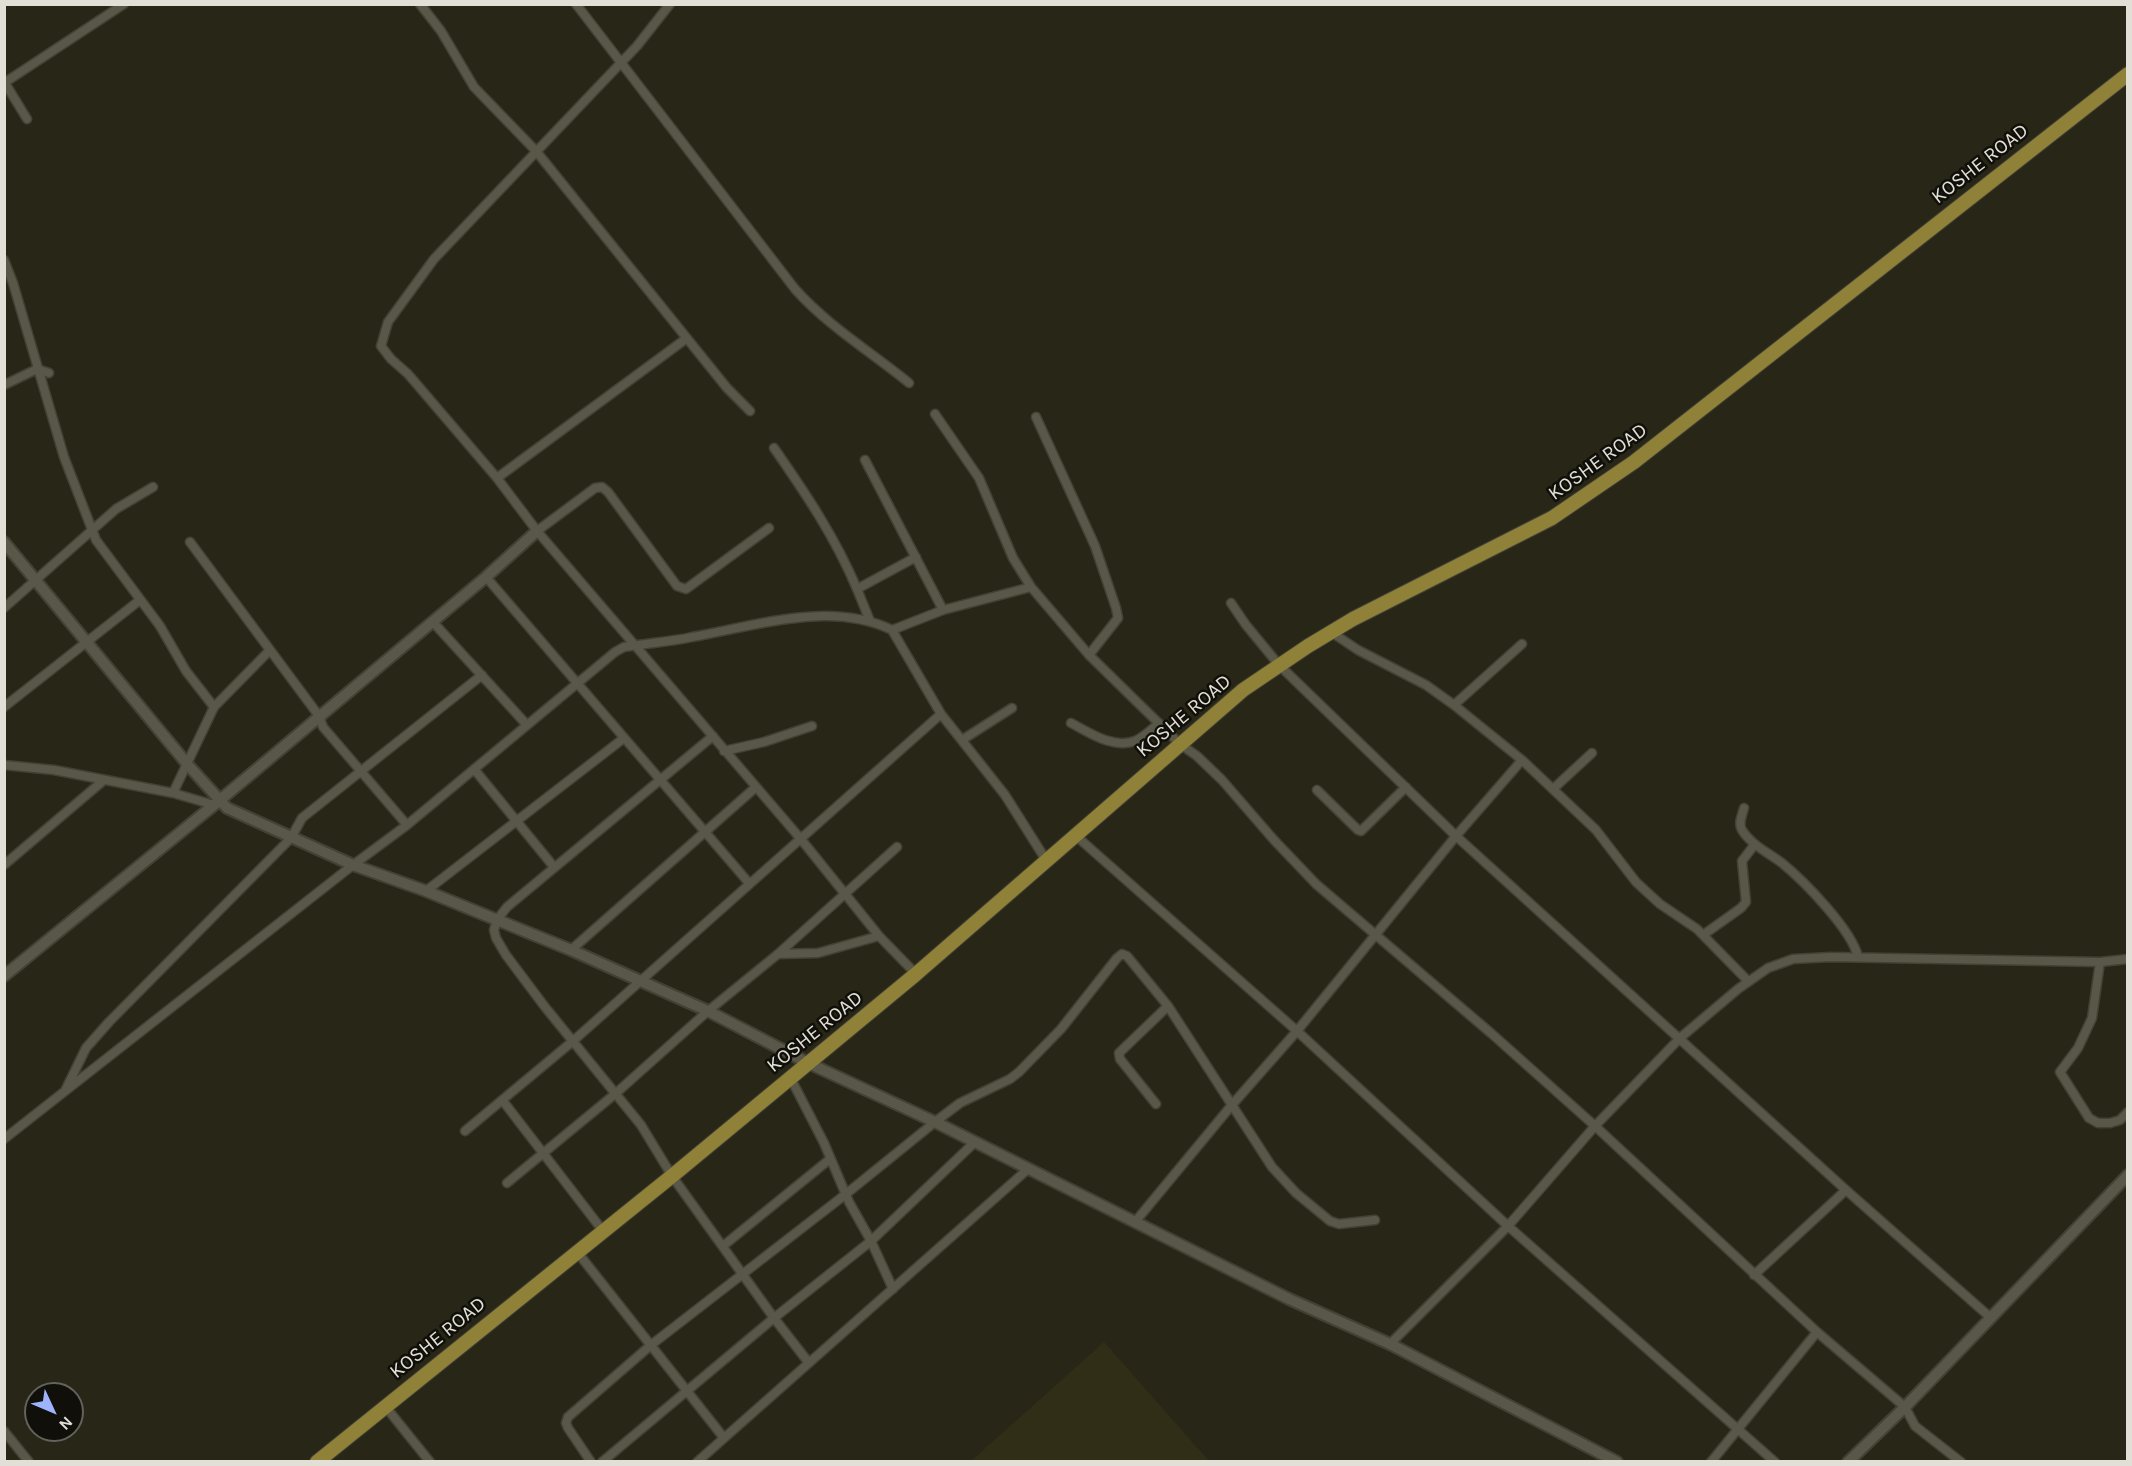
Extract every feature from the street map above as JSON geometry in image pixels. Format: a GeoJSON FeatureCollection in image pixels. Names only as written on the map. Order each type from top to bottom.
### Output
{"type":"FeatureCollection","features":[{"type":"Feature","properties":{"kind":"main road","name":"KOSHE ROAD"},"geometry":{"type":"LineString","coordinates":[[317,1461],[578,1253],[916,974],[1244,690],[1331,632],[1540,525],[1604,484],[2127,74]]}},
{"type":"Feature","properties":{"kind":"street"},"geometry":{"type":"LineString","coordinates":[[27,119],[5,83],[124,4]]}},
{"type":"Feature","properties":{"kind":"street"},"geometry":{"type":"LineString","coordinates":[[420,4],[441,31],[474,87],[536,150],[687,338],[750,411]]}},
{"type":"Feature","properties":{"kind":"street"},"geometry":{"type":"LineString","coordinates":[[576,4],[808,304],[837,329],[909,382]]}},
{"type":"Feature","properties":{"kind":"street"},"geometry":{"type":"LineString","coordinates":[[670,4],[652,29],[434,259],[388,322],[381,346],[497,478],[537,531],[800,838],[879,936],[916,974]]}},
{"type":"Feature","properties":{"kind":"street"},"geometry":{"type":"LineString","coordinates":[[4,260],[13,283],[63,457],[92,531],[102,550],[170,641],[186,671],[214,707]]}},
{"type":"Feature","properties":{"kind":"street"},"geometry":{"type":"LineString","coordinates":[[497,478],[687,338]]}},
{"type":"Feature","properties":{"kind":"street"},"geometry":{"type":"LineString","coordinates":[[4,385],[37,369],[49,373]]}},
{"type":"Feature","properties":{"kind":"street"},"geometry":{"type":"LineString","coordinates":[[935,414],[979,478],[1013,558],[1031,587],[1089,656],[1180,744],[1197,756],[1222,780],[1266,832],[1316,884],[1595,1126],[1754,1275],[1905,1407],[1915,1426],[1960,1461]]}},
{"type":"Feature","properties":{"kind":"street"},"geometry":{"type":"LineString","coordinates":[[1036,417],[1095,546],[1116,608],[1118,618],[1089,656]]}},
{"type":"Feature","properties":{"kind":"street"},"geometry":{"type":"LineString","coordinates":[[774,448],[817,511],[841,552],[870,621]]}},
{"type":"Feature","properties":{"kind":"street"},"geometry":{"type":"LineString","coordinates":[[865,460],[943,610]]}},
{"type":"Feature","properties":{"kind":"street"},"geometry":{"type":"LineString","coordinates":[[4,608],[116,509],[153,487]]}},
{"type":"Feature","properties":{"kind":"street"},"geometry":{"type":"LineString","coordinates":[[4,976],[486,577],[537,531],[595,488],[602,487],[608,492],[677,586],[686,589],[770,528]]}},
{"type":"Feature","properties":{"kind":"street"},"geometry":{"type":"LineString","coordinates":[[4,542],[216,802]]}},
{"type":"Feature","properties":{"kind":"street"},"geometry":{"type":"LineString","coordinates":[[189,542],[319,716],[323,727],[407,825]]}},
{"type":"Feature","properties":{"kind":"street"},"geometry":{"type":"LineString","coordinates":[[857,589],[916,557]]}},
{"type":"Feature","properties":{"kind":"street"},"geometry":{"type":"LineString","coordinates":[[486,577],[749,883]]}},
{"type":"Feature","properties":{"kind":"street"},"geometry":{"type":"LineString","coordinates":[[892,630],[943,610],[1031,587]]}},
{"type":"Feature","properties":{"kind":"street"},"geometry":{"type":"LineString","coordinates":[[4,707],[140,600]]}},
{"type":"Feature","properties":{"kind":"street"},"geometry":{"type":"LineString","coordinates":[[1231,603],[1279,665],[1456,836],[1846,1190],[1991,1318]]}},
{"type":"Feature","properties":{"kind":"street"},"geometry":{"type":"LineString","coordinates":[[4,1139],[407,825],[615,652],[634,645],[690,638],[795,619],[831,617],[870,621],[892,630],[941,714],[1005,795],[1046,860]]}},
{"type":"Feature","properties":{"kind":"street"},"geometry":{"type":"LineString","coordinates":[[432,621],[527,725]]}},
{"type":"Feature","properties":{"kind":"street"},"geometry":{"type":"LineString","coordinates":[[1331,632],[1358,650],[1426,685],[1522,760],[1596,830],[1636,882],[1660,904],[1703,935],[1748,981]]}},
{"type":"Feature","properties":{"kind":"street"},"geometry":{"type":"LineString","coordinates":[[1454,705],[1522,644]]}},
{"type":"Feature","properties":{"kind":"street"},"geometry":{"type":"LineString","coordinates":[[174,793],[214,707],[270,650]]}},
{"type":"Feature","properties":{"kind":"street"},"geometry":{"type":"LineString","coordinates":[[63,1093],[86,1048],[291,838],[302,818],[482,675]]}},
{"type":"Feature","properties":{"kind":"street"},"geometry":{"type":"LineString","coordinates":[[962,740],[1012,708]]}},
{"type":"Feature","properties":{"kind":"street"},"geometry":{"type":"LineString","coordinates":[[465,1131],[573,1041],[941,714]]}},
{"type":"Feature","properties":{"kind":"street"},"geometry":{"type":"LineString","coordinates":[[1071,723],[1101,738],[1113,742],[1127,742],[1137,740],[1159,723]]}},
{"type":"Feature","properties":{"kind":"street"},"geometry":{"type":"LineString","coordinates":[[724,751],[764,742],[812,726]]}},
{"type":"Feature","properties":{"kind":"street"},"geometry":{"type":"LineString","coordinates":[[713,736],[507,907],[497,920],[494,930],[506,955],[641,1125],[672,1176],[809,1363]]}},
{"type":"Feature","properties":{"kind":"street"},"geometry":{"type":"LineString","coordinates":[[426,891],[624,738]]}},
{"type":"Feature","properties":{"kind":"street"},"geometry":{"type":"LineString","coordinates":[[1553,789],[1592,753]]}},
{"type":"Feature","properties":{"kind":"street"},"geometry":{"type":"LineString","coordinates":[[1135,1222],[1522,760]]}},
{"type":"Feature","properties":{"kind":"street"},"geometry":{"type":"LineString","coordinates":[[4,765],[35,767],[216,802],[353,865],[426,891],[571,950],[708,1011],[808,1063],[935,1122],[1289,1299],[1390,1344],[1617,1461]]}},
{"type":"Feature","properties":{"kind":"street"},"geometry":{"type":"LineString","coordinates":[[474,769],[554,867]]}},
{"type":"Feature","properties":{"kind":"street"},"geometry":{"type":"LineString","coordinates":[[4,865],[104,780]]}},
{"type":"Feature","properties":{"kind":"street"},"geometry":{"type":"LineString","coordinates":[[571,950],[756,787]]}},
{"type":"Feature","properties":{"kind":"street"},"geometry":{"type":"LineString","coordinates":[[1317,790],[1361,831],[1406,787]]}},
{"type":"Feature","properties":{"kind":"street"},"geometry":{"type":"LineString","coordinates":[[1744,808],[1741,829],[1755,844],[1783,864],[1815,895],[1851,938],[1858,957]]}},
{"type":"Feature","properties":{"kind":"street"},"geometry":{"type":"LineString","coordinates":[[1075,835],[1297,1031],[1509,1226],[1775,1461]]}},
{"type":"Feature","properties":{"kind":"street"},"geometry":{"type":"LineString","coordinates":[[1703,935],[1746,902],[1742,861],[1755,844]]}},
{"type":"Feature","properties":{"kind":"street"},"geometry":{"type":"LineString","coordinates":[[507,1183],[778,954],[897,847]]}},
{"type":"Feature","properties":{"kind":"street"},"geometry":{"type":"LineString","coordinates":[[778,954],[818,953],[879,936]]}},
{"type":"Feature","properties":{"kind":"street"},"geometry":{"type":"LineString","coordinates":[[591,1461],[568,1428],[566,1424],[568,1418],[651,1345],[935,1122],[960,1103],[1010,1079],[1019,1072],[1061,1029],[1122,954],[1168,1006],[1231,1106],[1272,1167],[1283,1179],[1330,1221],[1340,1224],[1375,1220]]}},
{"type":"Feature","properties":{"kind":"street"},"geometry":{"type":"LineString","coordinates":[[1390,1344],[1509,1226],[1595,1126],[1680,1038],[1748,981],[1768,968],[1793,959],[1858,957],[2100,962],[2127,959]]}},
{"type":"Feature","properties":{"kind":"street"},"geometry":{"type":"LineString","coordinates":[[2100,962],[2092,1018],[2078,1048],[2060,1072],[2089,1118],[2098,1123],[2110,1123],[2120,1120],[2127,1112]]}},
{"type":"Feature","properties":{"kind":"street"},"geometry":{"type":"LineString","coordinates":[[1156,1104],[1120,1059],[1119,1053],[1168,1006]]}},
{"type":"Feature","properties":{"kind":"street"},"geometry":{"type":"LineString","coordinates":[[790,1077],[893,1289]]}},
{"type":"Feature","properties":{"kind":"street"},"geometry":{"type":"LineString","coordinates":[[503,1101],[603,1231]]}},
{"type":"Feature","properties":{"kind":"street"},"geometry":{"type":"LineString","coordinates":[[602,1461],[774,1318],[871,1241],[975,1142]]}},
{"type":"Feature","properties":{"kind":"street"},"geometry":{"type":"LineString","coordinates":[[723,1246],[830,1159]]}},
{"type":"Feature","properties":{"kind":"street"},"geometry":{"type":"LineString","coordinates":[[697,1461],[1028,1169]]}},
{"type":"Feature","properties":{"kind":"street"},"geometry":{"type":"LineString","coordinates":[[1848,1461],[1905,1407],[2127,1175]]}},
{"type":"Feature","properties":{"kind":"street"},"geometry":{"type":"LineString","coordinates":[[1754,1275],[1846,1190]]}},
{"type":"Feature","properties":{"kind":"street"},"geometry":{"type":"LineString","coordinates":[[578,1253],[724,1438]]}},
{"type":"Feature","properties":{"kind":"street"},"geometry":{"type":"LineString","coordinates":[[1711,1461],[1817,1332]]}},
{"type":"Feature","properties":{"kind":"street"},"geometry":{"type":"LineString","coordinates":[[385,1406],[430,1461]]}},
{"type":"Feature","properties":{"kind":"street"},"geometry":{"type":"LineString","coordinates":[[4,1431],[29,1461]]}},
{"type":"Feature","properties":{"kind":"shaded area"},"geometry":{"type":"Polygon","coordinates":[[[1104,1342],[1209,1461],[971,1461],[1104,1342]]]}}]}
